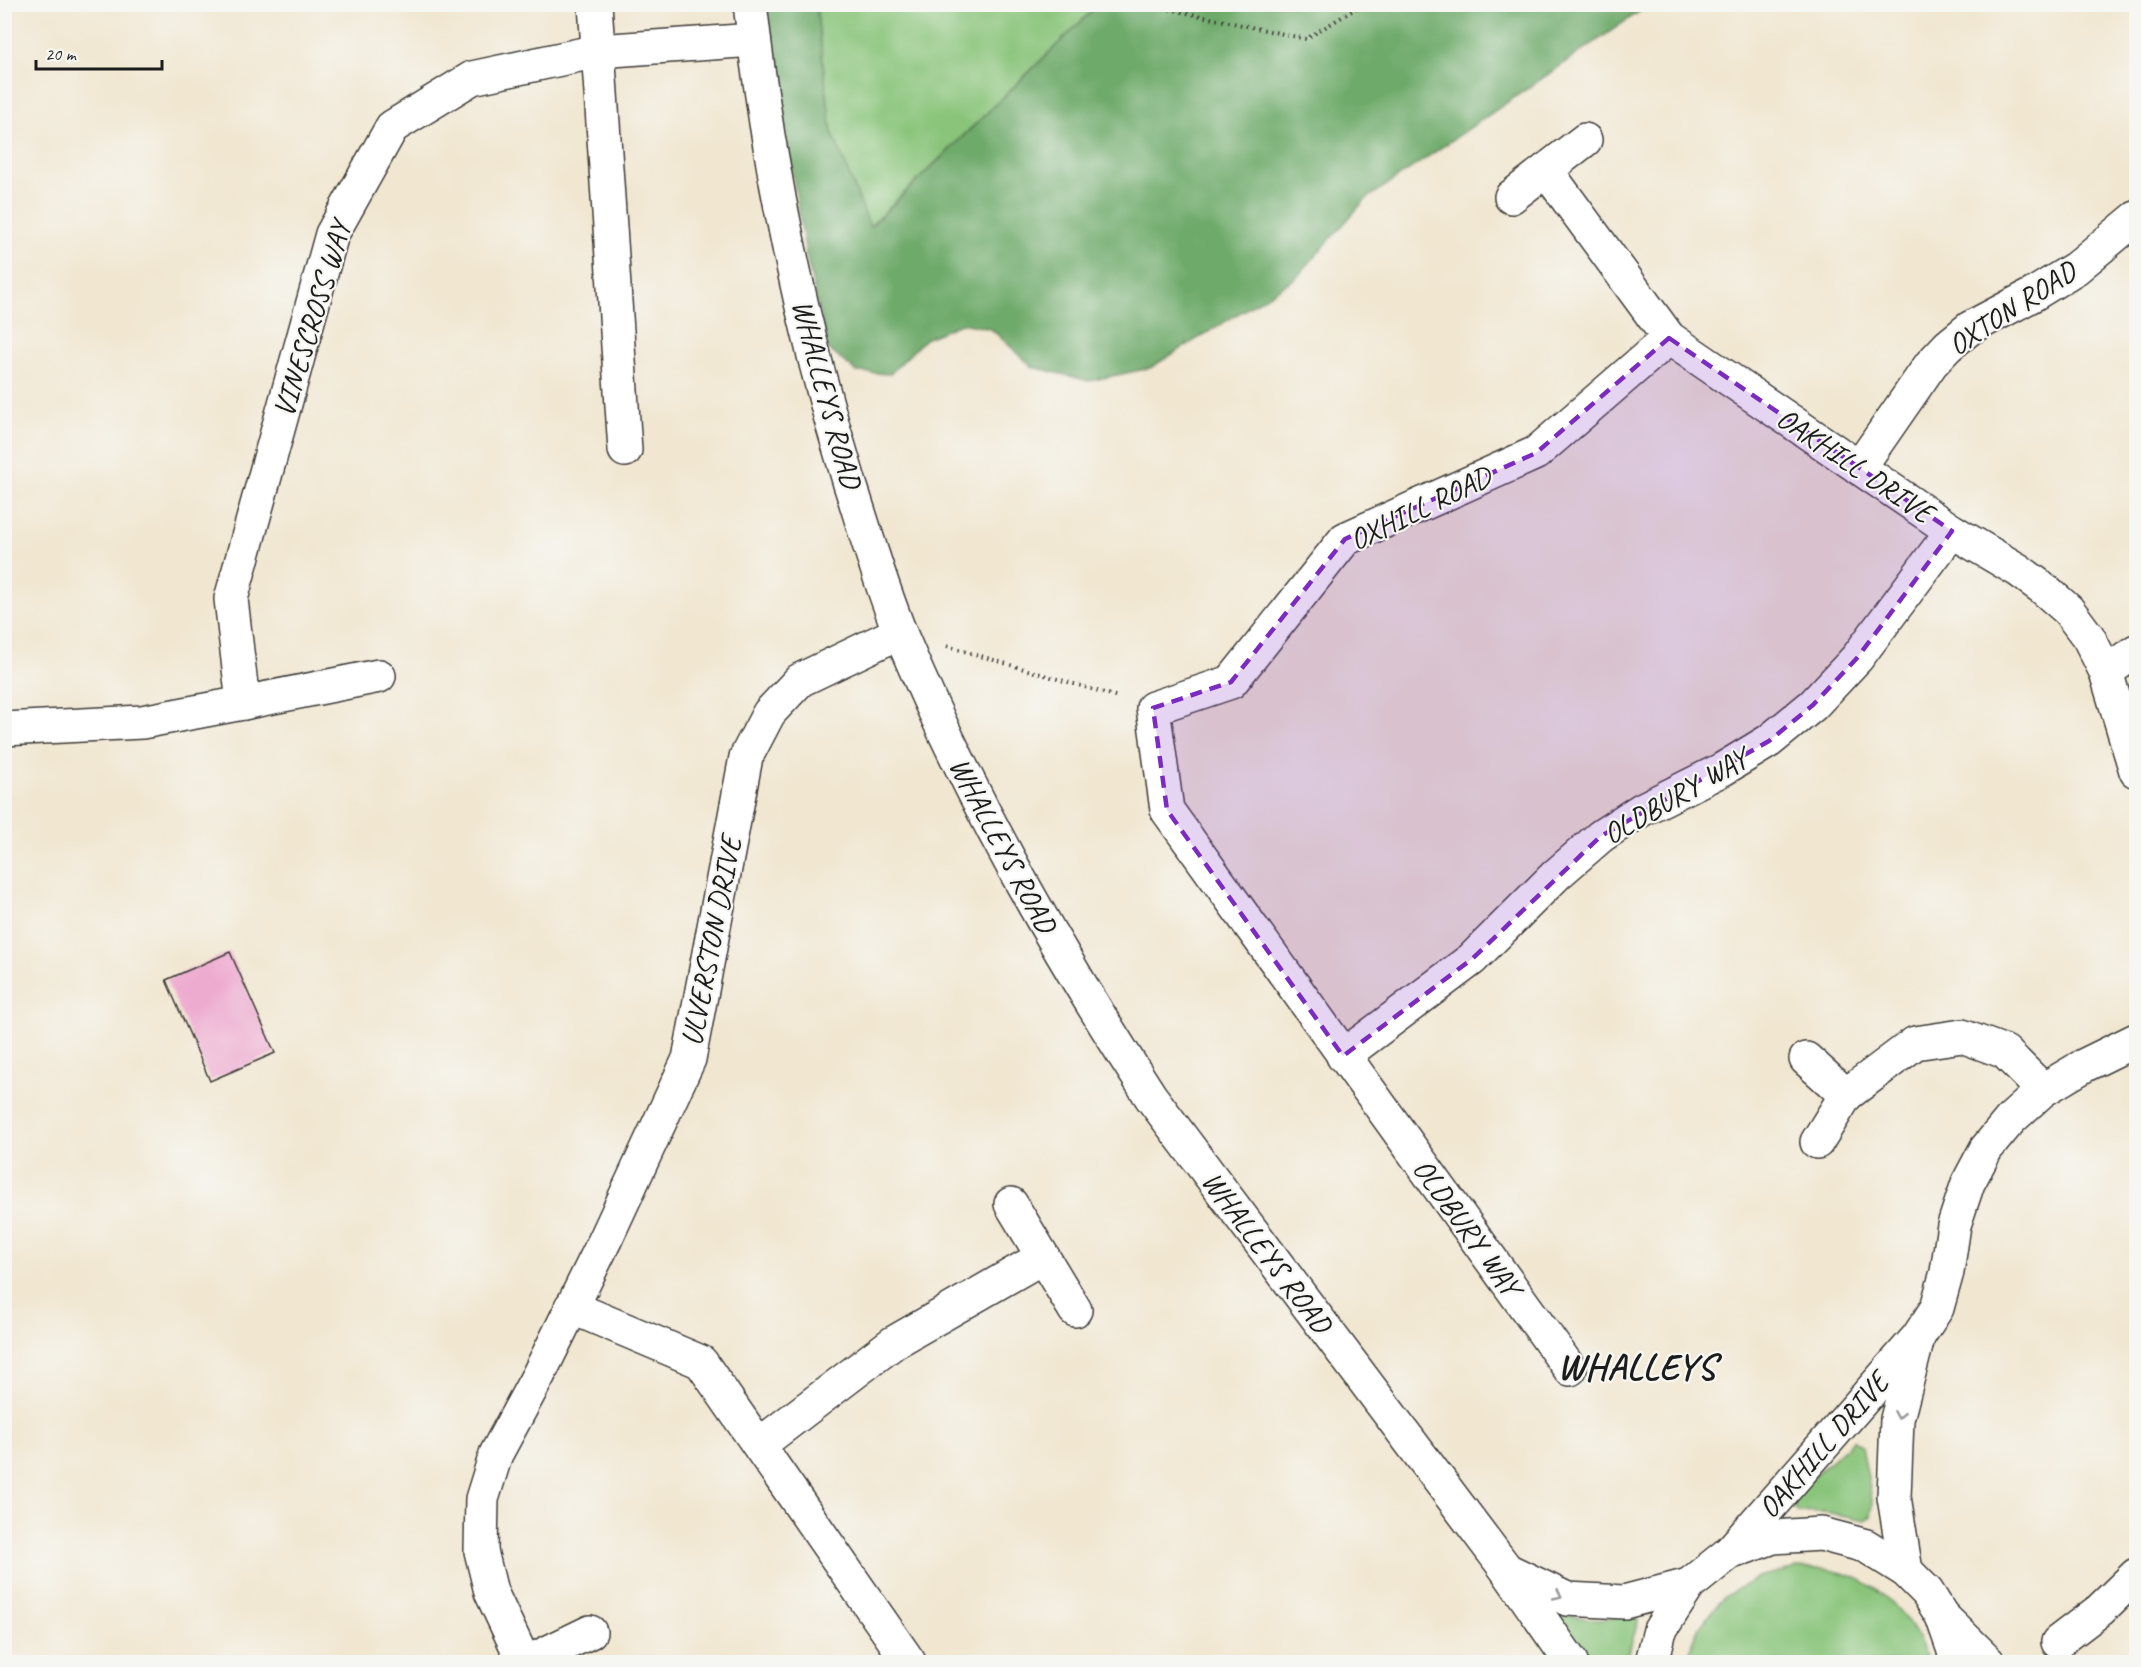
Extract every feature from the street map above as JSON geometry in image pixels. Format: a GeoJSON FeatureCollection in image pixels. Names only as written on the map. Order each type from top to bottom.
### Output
{"type":"FeatureCollection","features":[{"type":"Feature","properties":{"kind":"street"},"geometry":{"type":"LineString","coordinates":[[595,4],[625,450]]}},
{"type":"Feature","properties":{"kind":"street","name":"WHALLEYS ROAD"},"geometry":{"type":"LineString","coordinates":[[750,4],[792,264],[812,351],[862,522],[900,632],[948,739],[989,822],[1047,929],[1152,1097],[1506,1569],[1571,1662]]}},
{"type":"Feature","properties":{"kind":"street","name":"VINESCROSS WAY"},"geometry":{"type":"LineString","coordinates":[[243,703],[231,599],[332,234],[392,127],[472,78],[598,51],[754,40]]}},
{"type":"Feature","properties":{"kind":"street"},"geometry":{"type":"LineString","coordinates":[[1512,197],[1585,140]]}},
{"type":"Feature","properties":{"kind":"street","name":"OAKHILL DRIVE"},"geometry":{"type":"LineString","coordinates":[[1546,170],[1669,338],[1952,531],[2018,570],[2068,610],[2089,638],[2106,672],[2136,771]]}},
{"type":"Feature","properties":{"kind":"street","name":"OXTON ROAD"},"geometry":{"type":"LineString","coordinates":[[1859,468],[1931,364],[1948,346],[1970,328],[2034,294],[2076,267],[2136,218]]}},
{"type":"Feature","properties":{"kind":"street","name":"OXHILL ROAD"},"geometry":{"type":"LineString","coordinates":[[1153,708],[1232,682],[1346,539],[1536,453],[1669,338]]}},
{"type":"Feature","properties":{"kind":"street","name":"OLDBURY WAY"},"geometry":{"type":"LineString","coordinates":[[1343,1056],[1472,959],[1556,875],[1601,837],[1641,810],[1723,769],[1769,741],[1813,705],[1857,658],[1952,531]]}},
{"type":"Feature","properties":{"kind":"street","name":"ULVERSTON DRIVE"},"geometry":{"type":"LineString","coordinates":[[590,1632],[526,1662],[490,1592],[481,1551],[482,1499],[496,1454],[571,1307],[689,1059],[746,757],[769,713],[800,680],[900,632]]}},
{"type":"Feature","properties":{"kind":"street"},"geometry":{"type":"LineString","coordinates":[[2106,672],[2136,651]]}},
{"type":"Feature","properties":{"kind":"street"},"geometry":{"type":"LineString","coordinates":[[4,729],[142,722],[379,676]]}},
{"type":"Feature","properties":{"kind":"street","name":"OLDBURY WAY"},"geometry":{"type":"LineString","coordinates":[[1153,708],[1167,810],[1570,1369]]}},
{"type":"Feature","properties":{"kind":"street"},"geometry":{"type":"LineString","coordinates":[[1817,1142],[1845,1095],[1916,1043],[1962,1036],[2005,1052],[2043,1090]]}},
{"type":"Feature","properties":{"kind":"street","name":"OAKHILL DRIVE"},"geometry":{"type":"LineString","coordinates":[[1729,1553],[1918,1337],[1936,1308],[1947,1272],[1953,1225],[1968,1183],[1986,1149],[2011,1119],[2043,1090],[2085,1065],[2136,1040]]}},
{"type":"Feature","properties":{"kind":"street"},"geometry":{"type":"LineString","coordinates":[[1806,1059],[1845,1095]]}},
{"type":"Feature","properties":{"kind":"street"},"geometry":{"type":"LineString","coordinates":[[1011,1204],[1076,1310]]}},
{"type":"Feature","properties":{"kind":"street"},"geometry":{"type":"LineString","coordinates":[[759,1445],[893,1343],[1043,1257]]}},
{"type":"Feature","properties":{"kind":"street"},"geometry":{"type":"LineString","coordinates":[[571,1307],[701,1362],[909,1662]]}},
{"type":"Feature","properties":{"kind":"street","name":"OAKHILL DRIVE"},"geometry":{"type":"LineString","coordinates":[[1906,1571],[1894,1497],[1898,1419],[1918,1337]]}},
{"type":"Feature","properties":{"kind":"street"},"geometry":{"type":"LineString","coordinates":[[1652,1662],[1660,1630],[1689,1585],[1729,1553],[1773,1537],[1821,1534],[1866,1546],[1906,1571],[1926,1592],[1942,1616],[1989,1662]]}},
{"type":"Feature","properties":{"kind":"street","name":"WHALLEYS ROAD"},"geometry":{"type":"LineString","coordinates":[[1506,1569],[1567,1599],[1624,1602],[1689,1585]]}},
{"type":"Feature","properties":{"kind":"street"},"geometry":{"type":"LineString","coordinates":[[2058,1642],[2100,1610],[2136,1575]]}},
{"type":"Feature","properties":{"kind":"street"},"geometry":{"type":"LineString","coordinates":[[1942,1616],[1958,1662]]}},
{"type":"Feature","properties":{"kind":"path"},"geometry":{"type":"LineString","coordinates":[[1146,4],[1306,39],[1363,4]]}},
{"type":"Feature","properties":{"kind":"path"},"geometry":{"type":"LineString","coordinates":[[900,632],[1153,708]]}},
{"type":"Feature","properties":{"kind":"highlighted area"},"geometry":{"type":"Polygon","coordinates":[[[1669,338],[1952,531],[1857,658],[1813,705],[1769,741],[1601,836],[1472,959],[1343,1056],[1167,810],[1153,708],[1231,682],[1345,539],[1536,453],[1669,338]]]}},
{"type":"Feature","properties":{"kind":"green space"},"geometry":{"type":"Polygon","coordinates":[[[767,5],[816,5],[831,129],[870,227],[1098,5],[1649,5],[1365,200],[1296,278],[1150,368],[1089,381],[1033,367],[991,329],[962,323],[925,339],[890,374],[857,372],[828,349],[806,255],[769,30],[767,5]]]}},
{"type":"Feature","properties":{"kind":"green space"},"geometry":{"type":"Polygon","coordinates":[[[816,5],[1098,5],[869,227],[831,129],[816,5]]]}},
{"type":"Feature","properties":{"kind":"green space"},"geometry":{"type":"Polygon","coordinates":[[[1853,1440],[1862,1447],[1873,1505],[1871,1516],[1865,1521],[1831,1513],[1797,1512],[1792,1497],[1853,1440]]]}},
{"type":"Feature","properties":{"kind":"green space"},"geometry":{"type":"Polygon","coordinates":[[[1797,1568],[1825,1569],[1849,1575],[1879,1592],[1905,1617],[1922,1647],[1926,1662],[1685,1662],[1699,1628],[1724,1597],[1758,1577],[1797,1568]]]}},
{"type":"Feature","properties":{"kind":"green space"},"geometry":{"type":"Polygon","coordinates":[[[1562,1615],[1597,1620],[1636,1616],[1638,1621],[1626,1662],[1589,1662],[1565,1634],[1562,1628],[1562,1615]]]}},
{"type":"Feature","properties":{"kind":"building"},"geometry":{"type":"Polygon","coordinates":[[[230,952],[275,1053],[210,1081],[166,980],[230,952]]]}},
{"type":"Feature","properties":{"kind":"district","name":"WHALLEYS"},"geometry":{"type":"Point","coordinates":[1637,1366]}}]}
